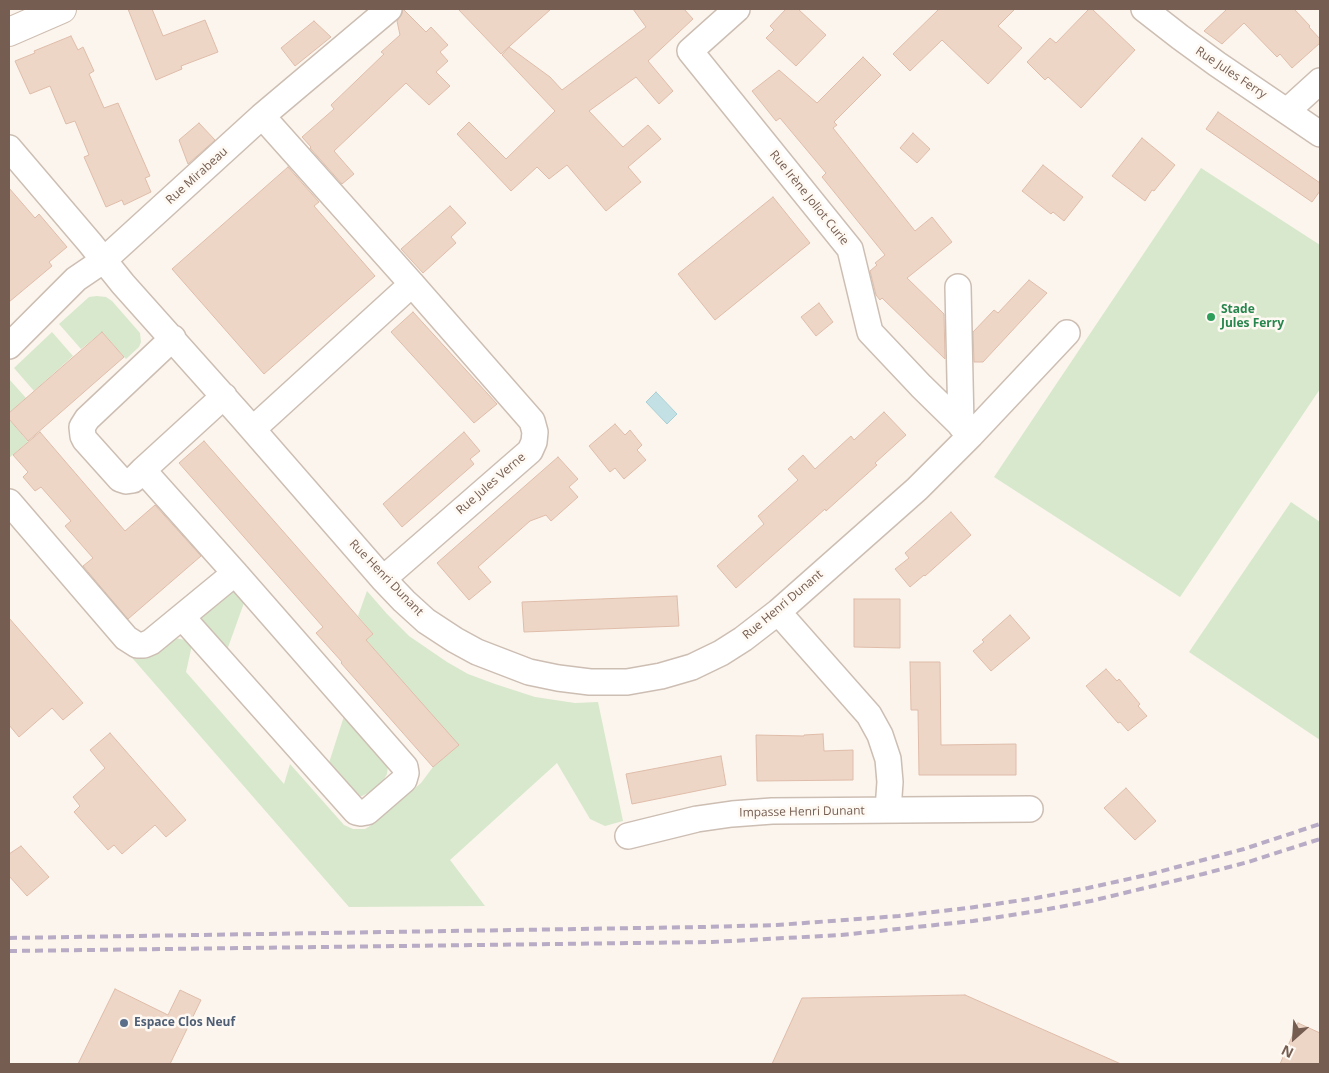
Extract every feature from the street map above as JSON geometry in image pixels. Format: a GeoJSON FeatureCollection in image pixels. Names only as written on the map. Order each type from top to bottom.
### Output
{"type":"FeatureCollection","features":[{"type":"Feature","properties":{"kind":"street"},"geometry":{"type":"LineString","coordinates":[[9,32],[62,9]]}},
{"type":"Feature","properties":{"kind":"street","name":"Rue Mirabeau"},"geometry":{"type":"LineString","coordinates":[[9,346],[76,279],[104,260],[262,116],[388,9]]}},
{"type":"Feature","properties":{"kind":"street","name":"Rue Irène Joliot Curie"},"geometry":{"type":"LineString","coordinates":[[737,9],[690,51],[850,249],[870,332],[966,430]]}},
{"type":"Feature","properties":{"kind":"street","name":"Rue Jules Ferry"},"geometry":{"type":"LineString","coordinates":[[1144,9],[1218,64],[1320,134]]}},
{"type":"Feature","properties":{"kind":"street"},"geometry":{"type":"LineString","coordinates":[[1287,111],[1320,81]]}},
{"type":"Feature","properties":{"kind":"street","name":"Rue Jules Verne"},"geometry":{"type":"LineString","coordinates":[[262,116],[532,421],[535,432],[534,442],[530,451],[383,579]]}},
{"type":"Feature","properties":{"kind":"street","name":"Rue Henri Dunant"},"geometry":{"type":"LineString","coordinates":[[9,148],[123,284],[173,338],[404,601],[426,621],[476,652],[529,672],[558,678],[590,682],[627,682],[661,676],[692,667],[721,653],[743,639],[778,612],[917,489],[966,430],[1067,333]]}},
{"type":"Feature","properties":{"kind":"street"},"geometry":{"type":"LineString","coordinates":[[253,429],[412,284]]}},
{"type":"Feature","properties":{"kind":"street"},"geometry":{"type":"LineString","coordinates":[[958,287],[966,430]]}},
{"type":"Feature","properties":{"kind":"street"},"geometry":{"type":"LineString","coordinates":[[173,338],[87,419],[82,426],[85,440],[120,479],[126,481],[133,480],[224,396]]}},
{"type":"Feature","properties":{"kind":"street"},"geometry":{"type":"LineString","coordinates":[[143,470],[405,767],[404,780],[367,812],[356,812],[182,617]]}},
{"type":"Feature","properties":{"kind":"street"},"geometry":{"type":"LineString","coordinates":[[9,502],[126,638],[137,645],[151,642],[235,573]]}},
{"type":"Feature","properties":{"kind":"street"},"geometry":{"type":"LineString","coordinates":[[778,612],[869,715],[880,735],[888,759],[890,782],[888,810]]}},
{"type":"Feature","properties":{"kind":"street","name":"Impasse Henri Dunant"},"geometry":{"type":"LineString","coordinates":[[628,836],[697,819],[772,811],[1030,809]]}},
{"type":"Feature","properties":{"kind":"green space","name":"Stade Jules Ferry"},"geometry":{"type":"Polygon","coordinates":[[[1201,168],[1320,245],[1320,389],[1180,597],[994,477],[1201,168]]]}},
{"type":"Feature","properties":{"kind":"green space"},"geometry":{"type":"Polygon","coordinates":[[[89,297],[106,297],[112,301],[140,333],[141,342],[139,347],[126,359],[102,332],[81,349],[59,324],[89,297]]]}},
{"type":"Feature","properties":{"kind":"green space"},"geometry":{"type":"Polygon","coordinates":[[[52,332],[73,356],[34,391],[14,368],[52,332]]]}},
{"type":"Feature","properties":{"kind":"green space"},"geometry":{"type":"Polygon","coordinates":[[[9,379],[26,398],[9,413],[9,379]]]}},
{"type":"Feature","properties":{"kind":"green space"},"geometry":{"type":"Polygon","coordinates":[[[9,419],[28,442],[9,458],[9,419]]]}},
{"type":"Feature","properties":{"kind":"green space"},"geometry":{"type":"Polygon","coordinates":[[[1291,502],[1320,522],[1320,740],[1189,652],[1291,502]]]}},
{"type":"Feature","properties":{"kind":"green space"},"geometry":{"type":"Polygon","coordinates":[[[228,590],[234,591],[245,600],[226,653],[204,625],[201,615],[228,590]]]}},
{"type":"Feature","properties":{"kind":"green space"},"geometry":{"type":"Polygon","coordinates":[[[367,591],[409,636],[468,674],[535,697],[575,703],[598,702],[623,821],[605,826],[590,819],[557,763],[450,860],[485,906],[349,907],[127,652],[175,638],[189,642],[192,645],[186,672],[284,784],[290,764],[344,825],[353,829],[365,829],[421,783],[433,767],[458,745],[366,640],[373,634],[358,616],[367,591]]]}},
{"type":"Feature","properties":{"kind":"green space"},"geometry":{"type":"Polygon","coordinates":[[[345,713],[388,765],[387,774],[383,781],[362,796],[355,796],[327,769],[345,713]]]}},
{"type":"Feature","properties":{"kind":"water"},"geometry":{"type":"Polygon","coordinates":[[[656,392],[677,414],[667,424],[646,402],[656,392]]]}},
{"type":"Feature","properties":{"kind":"building"},"geometry":{"type":"Polygon","coordinates":[[[128,9],[152,9],[163,36],[205,20],[218,52],[181,66],[182,69],[156,80],[128,9]]]}},
{"type":"Feature","properties":{"kind":"building"},"geometry":{"type":"Polygon","coordinates":[[[403,9],[426,32],[431,27],[448,45],[440,52],[448,61],[436,72],[450,86],[429,105],[406,83],[334,151],[354,174],[342,184],[302,137],[334,109],[331,105],[384,54],[381,52],[400,35],[397,21],[403,9]]]}},
{"type":"Feature","properties":{"kind":"building"},"geometry":{"type":"Polygon","coordinates":[[[458,9],[551,9],[501,54],[458,9]]]}},
{"type":"Feature","properties":{"kind":"building"},"geometry":{"type":"Polygon","coordinates":[[[633,9],[684,9],[693,19],[648,61],[673,91],[659,104],[636,77],[589,111],[623,147],[648,125],[661,139],[628,167],[641,182],[606,211],[567,165],[549,179],[537,167],[511,191],[457,134],[469,122],[506,159],[555,111],[502,55],[509,47],[550,77],[562,90],[646,27],[633,9]]]}},
{"type":"Feature","properties":{"kind":"building"},"geometry":{"type":"Polygon","coordinates":[[[786,9],[798,9],[826,35],[796,66],[766,38],[774,30],[770,26],[786,9]]]}},
{"type":"Feature","properties":{"kind":"building"},"geometry":{"type":"Polygon","coordinates":[[[939,9],[1015,9],[998,26],[1022,48],[988,84],[942,40],[910,71],[893,54],[939,9]]]}},
{"type":"Feature","properties":{"kind":"building"},"geometry":{"type":"Polygon","coordinates":[[[1089,9],[1092,9],[1135,50],[1081,108],[1048,77],[1045,80],[1027,62],[1050,38],[1056,43],[1089,9]]]}},
{"type":"Feature","properties":{"kind":"building"},"geometry":{"type":"Polygon","coordinates":[[[1227,9],[1294,9],[1320,39],[1320,43],[1292,68],[1280,54],[1277,57],[1244,23],[1222,44],[1204,31],[1227,9]]]}},
{"type":"Feature","properties":{"kind":"building"},"geometry":{"type":"Polygon","coordinates":[[[314,21],[331,37],[295,66],[281,48],[314,21]]]}},
{"type":"Feature","properties":{"kind":"building"},"geometry":{"type":"Polygon","coordinates":[[[71,36],[78,50],[83,47],[94,71],[89,74],[104,108],[118,103],[150,176],[145,178],[151,192],[124,205],[122,200],[106,207],[84,157],[89,155],[75,121],[66,124],[50,86],[30,94],[15,61],[71,36]]]}},
{"type":"Feature","properties":{"kind":"building"},"geometry":{"type":"Polygon","coordinates":[[[863,57],[881,75],[834,122],[837,125],[833,128],[915,231],[932,217],[952,242],[907,278],[944,314],[945,359],[882,298],[880,300],[876,295],[870,271],[877,265],[875,263],[885,255],[822,177],[826,173],[780,118],[776,121],[752,91],[779,70],[817,103],[863,57]]]}},
{"type":"Feature","properties":{"kind":"building"},"geometry":{"type":"Polygon","coordinates":[[[1218,112],[1320,183],[1320,191],[1312,202],[1206,129],[1218,112]]]}},
{"type":"Feature","properties":{"kind":"building"},"geometry":{"type":"Polygon","coordinates":[[[199,123],[215,140],[188,164],[179,140],[199,123]]]}},
{"type":"Feature","properties":{"kind":"building"},"geometry":{"type":"Polygon","coordinates":[[[913,133],[930,149],[917,163],[900,148],[913,133]]]}},
{"type":"Feature","properties":{"kind":"building"},"geometry":{"type":"Polygon","coordinates":[[[1142,138],[1175,165],[1154,191],[1152,190],[1145,201],[1112,176],[1142,138]]]}},
{"type":"Feature","properties":{"kind":"building"},"geometry":{"type":"Polygon","coordinates":[[[1043,165],[1083,197],[1064,221],[1053,212],[1051,214],[1022,191],[1043,165]]]}},
{"type":"Feature","properties":{"kind":"building"},"geometry":{"type":"Polygon","coordinates":[[[288,167],[319,202],[314,206],[375,276],[264,374],[172,269],[288,167]]]}},
{"type":"Feature","properties":{"kind":"building"},"geometry":{"type":"Polygon","coordinates":[[[9,188],[35,218],[39,214],[67,247],[49,262],[52,266],[9,302],[9,188]]]}},
{"type":"Feature","properties":{"kind":"building"},"geometry":{"type":"Polygon","coordinates":[[[773,197],[810,243],[715,320],[678,274],[773,197]]]}},
{"type":"Feature","properties":{"kind":"building"},"geometry":{"type":"Polygon","coordinates":[[[450,206],[466,223],[451,237],[456,243],[423,273],[401,249],[450,206]]]}},
{"type":"Feature","properties":{"kind":"building"},"geometry":{"type":"Polygon","coordinates":[[[1029,280],[1047,293],[983,362],[974,362],[973,332],[994,310],[998,313],[1029,280]]]}},
{"type":"Feature","properties":{"kind":"building"},"geometry":{"type":"Polygon","coordinates":[[[819,303],[833,322],[816,336],[801,317],[819,303]]]}},
{"type":"Feature","properties":{"kind":"building"},"geometry":{"type":"Polygon","coordinates":[[[413,312],[497,404],[474,423],[391,332],[413,312]]]}},
{"type":"Feature","properties":{"kind":"building"},"geometry":{"type":"Polygon","coordinates":[[[102,332],[124,357],[28,441],[9,419],[9,413],[102,332]]]}},
{"type":"Feature","properties":{"kind":"building"},"geometry":{"type":"Polygon","coordinates":[[[884,412],[906,435],[875,463],[877,465],[826,511],[825,509],[736,588],[717,566],[764,524],[758,516],[798,480],[788,469],[803,455],[815,469],[851,436],[854,440],[884,412]]]}},
{"type":"Feature","properties":{"kind":"building"},"geometry":{"type":"Polygon","coordinates":[[[615,424],[625,435],[630,430],[642,445],[637,450],[646,460],[624,479],[615,468],[610,472],[589,446],[615,424]]]}},
{"type":"Feature","properties":{"kind":"building"},"geometry":{"type":"Polygon","coordinates":[[[40,432],[125,531],[155,505],[201,556],[128,619],[83,566],[93,558],[65,526],[71,521],[41,487],[35,491],[23,477],[28,472],[13,455],[40,432]]]}},
{"type":"Feature","properties":{"kind":"building"},"geometry":{"type":"Polygon","coordinates":[[[464,432],[480,451],[470,459],[474,464],[402,527],[383,504],[464,432]]]}},
{"type":"Feature","properties":{"kind":"building"},"geometry":{"type":"Polygon","coordinates":[[[204,441],[373,634],[366,640],[459,745],[433,767],[316,633],[323,627],[179,463],[204,441]]]}},
{"type":"Feature","properties":{"kind":"building"},"geometry":{"type":"Polygon","coordinates":[[[558,457],[578,479],[569,487],[578,497],[551,521],[546,515],[530,521],[478,567],[491,582],[469,600],[437,563],[558,457]]]}},
{"type":"Feature","properties":{"kind":"building"},"geometry":{"type":"Polygon","coordinates":[[[951,512],[971,535],[910,587],[895,569],[909,558],[905,553],[951,512]]]}},
{"type":"Feature","properties":{"kind":"building"},"geometry":{"type":"Polygon","coordinates":[[[677,596],[679,626],[524,632],[522,602],[677,596]]]}},
{"type":"Feature","properties":{"kind":"building"},"geometry":{"type":"Polygon","coordinates":[[[854,599],[900,599],[900,648],[854,647],[854,599]]]}},
{"type":"Feature","properties":{"kind":"building"},"geometry":{"type":"Polygon","coordinates":[[[1010,615],[1030,638],[991,671],[973,651],[984,642],[982,640],[1010,615]]]}},
{"type":"Feature","properties":{"kind":"building"},"geometry":{"type":"Polygon","coordinates":[[[9,618],[83,703],[63,720],[52,708],[19,737],[9,725],[9,618]]]}},
{"type":"Feature","properties":{"kind":"building"},"geometry":{"type":"Polygon","coordinates":[[[910,662],[940,662],[941,745],[1016,744],[1016,775],[919,775],[918,710],[911,710],[910,662]]]}},
{"type":"Feature","properties":{"kind":"building"},"geometry":{"type":"Polygon","coordinates":[[[1106,669],[1117,681],[1119,679],[1140,704],[1138,706],[1147,716],[1128,731],[1120,722],[1118,723],[1086,686],[1106,669]]]}},
{"type":"Feature","properties":{"kind":"building"},"geometry":{"type":"Polygon","coordinates":[[[110,733],[186,820],[166,837],[155,825],[122,854],[114,845],[108,850],[74,812],[80,806],[73,797],[105,768],[90,750],[110,733]]]}},
{"type":"Feature","properties":{"kind":"building"},"geometry":{"type":"Polygon","coordinates":[[[823,734],[824,751],[853,750],[853,780],[757,781],[756,735],[804,736],[823,734]]]}},
{"type":"Feature","properties":{"kind":"building"},"geometry":{"type":"Polygon","coordinates":[[[721,756],[726,785],[632,804],[626,774],[721,756]]]}},
{"type":"Feature","properties":{"kind":"building"},"geometry":{"type":"Polygon","coordinates":[[[1126,788],[1156,821],[1135,840],[1104,808],[1126,788]]]}},
{"type":"Feature","properties":{"kind":"building"},"geometry":{"type":"Polygon","coordinates":[[[21,846],[49,877],[27,896],[9,876],[9,854],[21,846]]]}},
{"type":"Feature","properties":{"kind":"building"},"geometry":{"type":"Polygon","coordinates":[[[115,989],[168,1015],[180,990],[201,1000],[170,1064],[78,1064],[115,989]]]}},
{"type":"Feature","properties":{"kind":"building"},"geometry":{"type":"Polygon","coordinates":[[[965,995],[1121,1064],[772,1064],[802,998],[965,995]]]}},
{"type":"Feature","properties":{"kind":"building"},"geometry":{"type":"Polygon","coordinates":[[[1298,1023],[1320,1033],[1320,1064],[1280,1064],[1298,1023]]]}},
{"type":"Feature","properties":{"kind":"railway"},"geometry":{"type":"LineString","coordinates":[[9,938],[703,927],[777,925],[899,916],[1036,898],[1088,888],[1151,874],[1244,849],[1320,824]]}},
{"type":"Feature","properties":{"kind":"railway"},"geometry":{"type":"LineString","coordinates":[[9,951],[712,942],[841,935],[973,921],[1091,901],[1248,862],[1320,839]]}},
{"type":"Feature","properties":{"kind":"place","name":"Stade Jules Ferry"},"geometry":{"type":"Point","coordinates":[1211,317]}},
{"type":"Feature","properties":{"kind":"place","name":"Espace Clos Neuf"},"geometry":{"type":"Point","coordinates":[124,1023]}}]}
